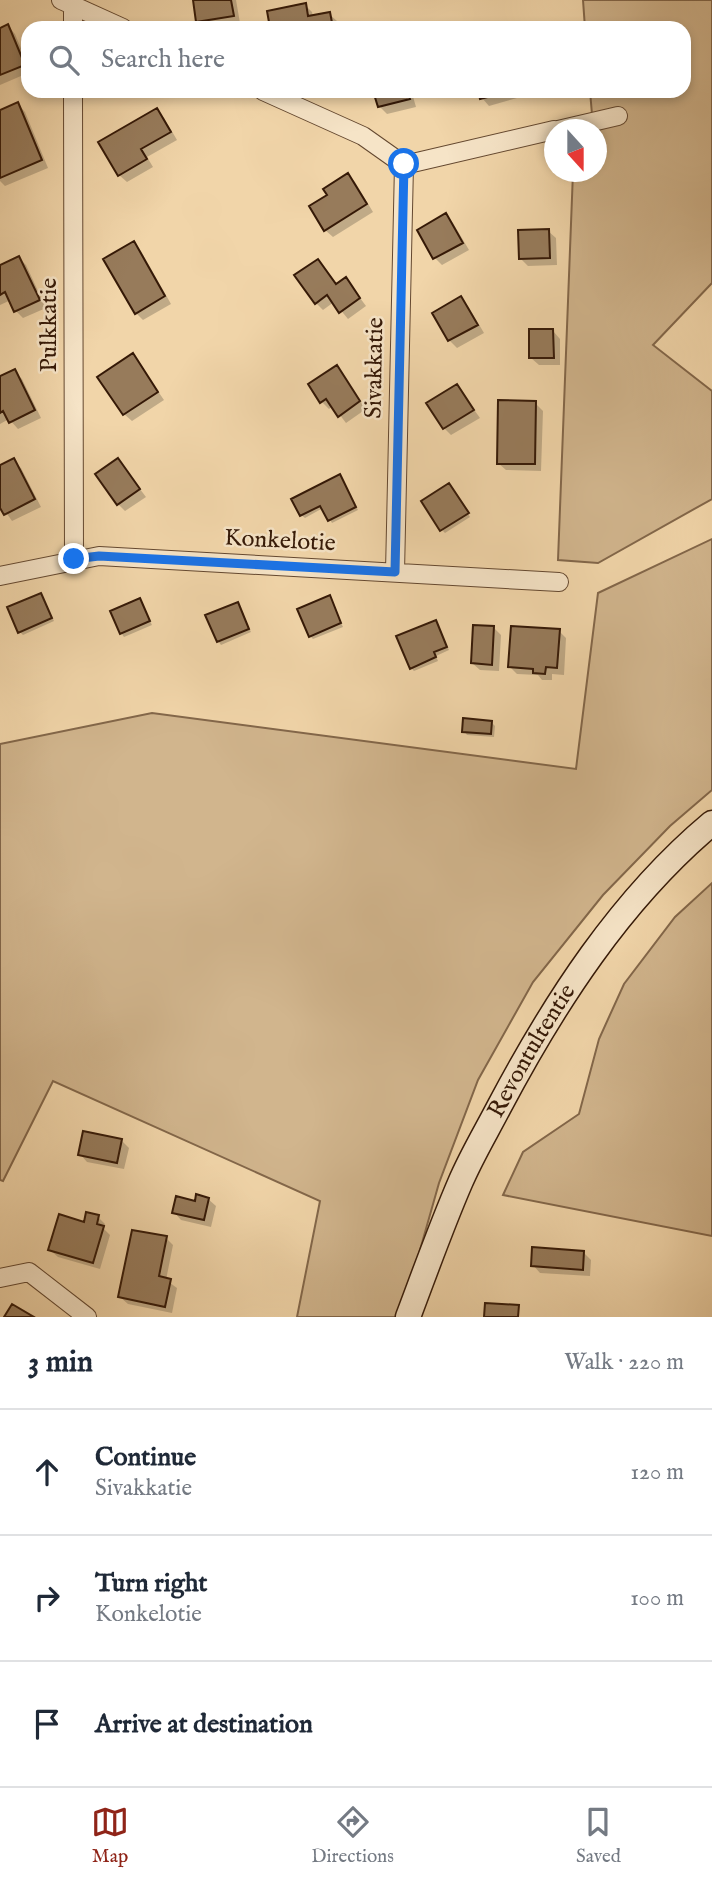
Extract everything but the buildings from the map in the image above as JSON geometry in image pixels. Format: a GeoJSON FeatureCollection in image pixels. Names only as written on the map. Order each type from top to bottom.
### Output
{"type":"FeatureCollection","features":[{"type":"Feature","properties":{"kind":"street"},"geometry":{"type":"LineString","coordinates":[[67,3],[71,21]]}},
{"type":"Feature","properties":{"kind":"street"},"geometry":{"type":"LineString","coordinates":[[67,3],[107,21]]}},
{"type":"Feature","properties":{"kind":"street","name":"Pulkkatie"},"geometry":{"type":"LineString","coordinates":[[73,98],[74,559]]}},
{"type":"Feature","properties":{"kind":"street"},"geometry":{"type":"LineString","coordinates":[[279,98],[363,136],[404,164],[544,133]]}},
{"type":"Feature","properties":{"kind":"street"},"geometry":{"type":"LineString","coordinates":[[605,119],[618,116]]}},
{"type":"Feature","properties":{"kind":"street","name":"Sivakkatie"},"geometry":{"type":"LineString","coordinates":[[395,572],[404,164]]}},
{"type":"Feature","properties":{"kind":"street","name":"Konkelotie"},"geometry":{"type":"LineString","coordinates":[[0,576],[99,556],[559,582]]}},
{"type":"Feature","properties":{"kind":"street","name":"Revontultentie"},"geometry":{"type":"LineString","coordinates":[[408,1317],[461,1180],[528,1052],[623,914],[680,850],[712,823]]}},
{"type":"Feature","properties":{"kind":"street"},"geometry":{"type":"LineString","coordinates":[[0,1278],[29,1272],[87,1317]]}},
{"type":"Feature","properties":{"kind":"shaded area"},"geometry":{"type":"Polygon","coordinates":[[[583,0],[712,0],[712,283],[653,345],[712,391],[712,499],[598,563],[558,560],[573,182],[607,182],[607,119],[592,119],[591,98],[691,98],[691,21],[584,21],[583,0]]]}},
{"type":"Feature","properties":{"kind":"shaded area"},"geometry":{"type":"Polygon","coordinates":[[[712,539],[712,790],[670,826],[603,895],[533,982],[478,1080],[439,1183],[401,1317],[297,1317],[320,1201],[53,1081],[3,1181],[0,1180],[0,744],[152,713],[576,769],[598,593],[712,539]]]}},
{"type":"Feature","properties":{"kind":"shaded area"},"geometry":{"type":"Polygon","coordinates":[[[712,883],[712,1236],[503,1195],[523,1152],[579,1114],[599,1039],[624,984],[675,917],[712,883]]]}},
{"type":"Feature","properties":{"kind":"route"},"geometry":{"type":"LineString","coordinates":[[74,559],[99,556],[395,572],[404,164]]}}]}
